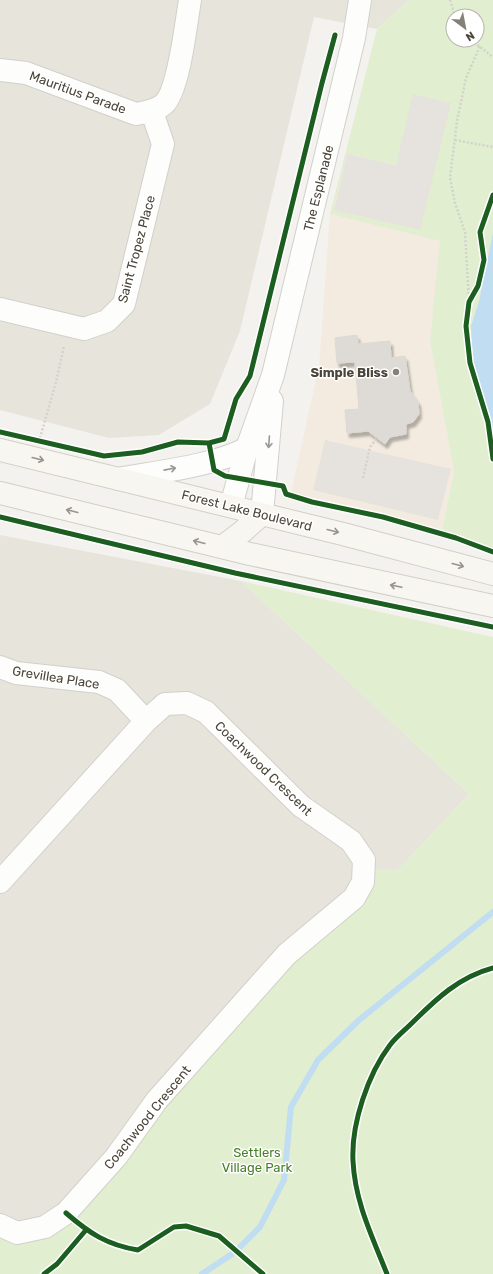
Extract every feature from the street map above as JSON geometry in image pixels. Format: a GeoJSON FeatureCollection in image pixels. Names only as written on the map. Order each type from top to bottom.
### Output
{"type":"FeatureCollection","features":[{"type":"Feature","properties":{"kind":"main road","name":"Forest Lake Boulevard"},"geometry":{"type":"LineString","coordinates":[[0,450],[231,506],[493,574]]}},
{"type":"Feature","properties":{"kind":"main road"},"geometry":{"type":"LineString","coordinates":[[0,494],[250,554],[493,606]]}},
{"type":"Feature","properties":{"kind":"main road"},"geometry":{"type":"LineString","coordinates":[[231,506],[250,554]]}},
{"type":"Feature","properties":{"kind":"main road"},"geometry":{"type":"LineString","coordinates":[[222,547],[262,514]]}},
{"type":"Feature","properties":{"kind":"street"},"geometry":{"type":"LineString","coordinates":[[152,112],[165,104],[174,89],[190,0]]}},
{"type":"Feature","properties":{"kind":"street","name":"The Esplanade"},"geometry":{"type":"LineString","coordinates":[[231,506],[246,448],[273,375],[354,38],[360,0]]}},
{"type":"Feature","properties":{"kind":"street","name":"Mauritius Parade"},"geometry":{"type":"LineString","coordinates":[[0,70],[26,73],[136,114],[152,112]]}},
{"type":"Feature","properties":{"kind":"street","name":"Saint Tropez Place"},"geometry":{"type":"LineString","coordinates":[[0,309],[84,329],[107,321],[124,304],[163,144],[152,112]]}},
{"type":"Feature","properties":{"kind":"street","name":"The Esplanade"},"geometry":{"type":"LineString","coordinates":[[262,514],[273,375]]}},
{"type":"Feature","properties":{"kind":"street"},"geometry":{"type":"LineString","coordinates":[[118,479],[212,461],[234,455],[246,448]]}},
{"type":"Feature","properties":{"kind":"street","name":"Grevillea Place"},"geometry":{"type":"LineString","coordinates":[[0,667],[16,673],[99,682],[117,690],[146,721]]}},
{"type":"Feature","properties":{"kind":"street","name":"Coachwood Crescent"},"geometry":{"type":"LineString","coordinates":[[0,882],[146,721],[165,704],[187,703],[206,712],[301,806],[351,841],[364,860],[363,882],[354,898],[287,954],[157,1100],[116,1157],[66,1213],[44,1227],[17,1233],[0,1225]]}},
{"type":"Feature","properties":{"kind":"path"},"geometry":{"type":"LineString","coordinates":[[468,308],[469,302],[465,232],[455,203],[450,178],[457,121],[466,78],[479,48]]}},
{"type":"Feature","properties":{"kind":"path"},"geometry":{"type":"LineString","coordinates":[[482,48],[493,57]]}},
{"type":"Feature","properties":{"kind":"path"},"geometry":{"type":"LineString","coordinates":[[455,140],[493,147]]}},
{"type":"Feature","properties":{"kind":"path"},"geometry":{"type":"LineString","coordinates":[[469,302],[475,292]]}},
{"type":"Feature","properties":{"kind":"path"},"geometry":{"type":"LineString","coordinates":[[39,442],[56,382],[64,343]]}},
{"type":"Feature","properties":{"kind":"path"},"geometry":{"type":"LineString","coordinates":[[363,478],[370,447],[377,438]]}},
{"type":"Feature","properties":{"kind":"path"},"geometry":{"type":"LineString","coordinates":[[31,440],[46,443]]}},
{"type":"Feature","properties":{"kind":"shaded area"},"geometry":{"type":"Polygon","coordinates":[[[0,0],[409,0],[377,29],[314,17],[240,331],[210,404],[159,435],[109,438],[0,410],[0,0]]]}},
{"type":"Feature","properties":{"kind":"shaded area"},"geometry":{"type":"Polygon","coordinates":[[[413,94],[451,103],[420,230],[334,210],[347,154],[396,165],[413,94]]]}},
{"type":"Feature","properties":{"kind":"shaded area"},"geometry":{"type":"Polygon","coordinates":[[[330,214],[441,241],[430,341],[454,471],[442,531],[291,493],[319,366],[330,214]]]}},
{"type":"Feature","properties":{"kind":"shaded area"},"geometry":{"type":"Polygon","coordinates":[[[325,440],[451,469],[438,520],[313,490],[325,440]]]}},
{"type":"Feature","properties":{"kind":"shaded area"},"geometry":{"type":"Polygon","coordinates":[[[0,535],[241,581],[469,794],[398,870],[363,882],[66,1213],[0,1225],[0,535]]]}},
{"type":"Feature","properties":{"kind":"green space"},"geometry":{"type":"Polygon","coordinates":[[[409,0],[493,0],[493,232],[479,301],[471,326],[472,357],[493,434],[493,550],[442,531],[454,471],[430,341],[440,241],[330,214],[377,29],[409,0]],[[347,154],[334,209],[396,165],[347,154]]]}},
{"type":"Feature","properties":{"kind":"green space","name":"Settlers Village Park"},"geometry":{"type":"Polygon","coordinates":[[[241,581],[493,637],[493,1274],[0,1274],[0,1225],[45,1227],[157,1100],[354,898],[363,869],[398,870],[469,794],[241,581]]]}},
{"type":"Feature","properties":{"kind":"water"},"geometry":{"type":"Polygon","coordinates":[[[493,232],[493,434],[472,357],[471,326],[479,301],[493,232]]]}},
{"type":"Feature","properties":{"kind":"building"},"geometry":{"type":"Polygon","coordinates":[[[357,335],[358,344],[390,341],[391,358],[405,356],[410,391],[418,402],[419,414],[413,422],[406,424],[406,434],[390,437],[385,444],[368,431],[347,433],[345,410],[359,409],[355,362],[337,363],[335,338],[357,335]]]}},
{"type":"Feature","properties":{"kind":"waterway"},"geometry":{"type":"LineString","coordinates":[[202,1274],[235,1252],[260,1227],[284,1180],[291,1107],[318,1060],[359,1020],[493,912]]}},
{"type":"Feature","properties":{"kind":"cycle path"},"geometry":{"type":"LineString","coordinates":[[0,432],[104,456],[142,452],[178,442],[209,443],[224,439],[236,399],[250,376],[335,35]]}},
{"type":"Feature","properties":{"kind":"cycle path"},"geometry":{"type":"LineString","coordinates":[[493,195],[480,232],[484,260],[478,286],[469,302],[466,326],[470,363],[488,422],[493,459]]}},
{"type":"Feature","properties":{"kind":"cycle path"},"geometry":{"type":"LineString","coordinates":[[209,443],[214,470],[225,476],[283,486],[286,494],[312,502],[383,517],[456,538],[493,552]]}},
{"type":"Feature","properties":{"kind":"cycle path"},"geometry":{"type":"LineString","coordinates":[[0,517],[235,573],[493,627]]}},
{"type":"Feature","properties":{"kind":"cycle path"},"geometry":{"type":"LineString","coordinates":[[387,1274],[365,1219],[354,1176],[353,1147],[362,1100],[382,1057],[398,1036],[439,997],[469,977],[493,968]]}},
{"type":"Feature","properties":{"kind":"cycle path"},"geometry":{"type":"LineString","coordinates":[[66,1213],[83,1227],[99,1237],[117,1245],[138,1250],[174,1227],[186,1226],[219,1236],[263,1274]]}},
{"type":"Feature","properties":{"kind":"cycle path"},"geometry":{"type":"LineString","coordinates":[[44,1274],[57,1264],[86,1230]]}},
{"type":"Feature","properties":{"kind":"place","name":"Simple Bliss"},"geometry":{"type":"Point","coordinates":[396,372]}}]}
